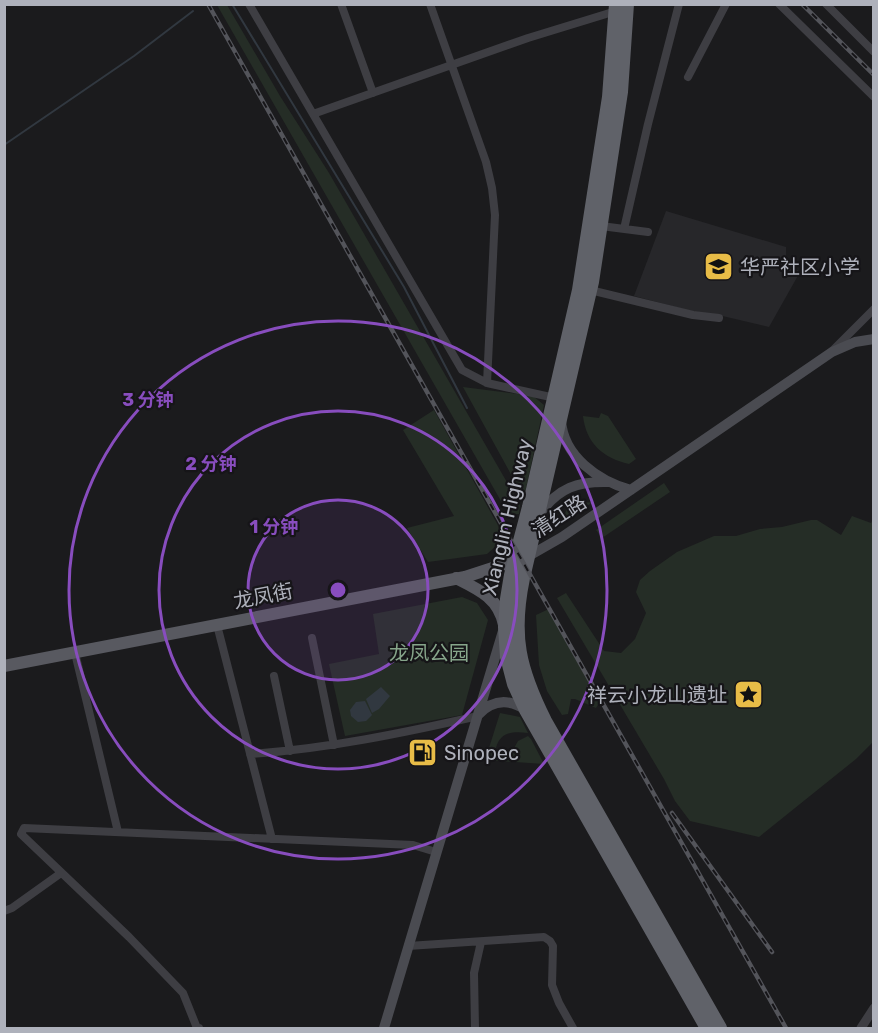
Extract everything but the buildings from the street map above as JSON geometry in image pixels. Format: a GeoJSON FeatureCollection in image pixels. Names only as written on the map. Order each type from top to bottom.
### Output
{"type":"FeatureCollection","features":[{"type":"Feature","properties":{"kind":"highway","name":"Xianglin Highway"},"geometry":{"type":"LineString","coordinates":[[621,8],[621,92],[601,226],[590,290],[520,590],[517,621],[520,662],[529,689],[545,722],[720,1029]]}},
{"type":"Feature","properties":{"kind":"highway","name":"Xianglin Highway"},"geometry":{"type":"LineString","coordinates":[[621,8],[579,290],[508,588],[505,627],[510,671],[526,710],[707,1029]]}},
{"type":"Feature","properties":{"kind":"main road","name":"清红路"},"geometry":{"type":"LineString","coordinates":[[384,1029],[527,557],[562,537],[832,352],[855,342],[873,339]]}},
{"type":"Feature","properties":{"kind":"main road"},"geometry":{"type":"LineString","coordinates":[[561,418],[564,436],[572,452],[589,469],[609,482],[631,489]]}},
{"type":"Feature","properties":{"kind":"main road"},"geometry":{"type":"LineString","coordinates":[[539,513],[554,496],[566,489],[584,483],[609,482]]}},
{"type":"Feature","properties":{"kind":"main road","name":"龙凤街"},"geometry":{"type":"LineString","coordinates":[[4,666],[456,578],[527,557]]}},
{"type":"Feature","properties":{"kind":"main road"},"geometry":{"type":"LineString","coordinates":[[456,578],[491,598],[500,611],[505,627]]}},
{"type":"Feature","properties":{"kind":"main road"},"geometry":{"type":"LineString","coordinates":[[478,716],[489,706],[498,702],[510,702],[526,710]]}},
{"type":"Feature","properties":{"kind":"street"},"geometry":{"type":"LineString","coordinates":[[249,4],[462,370],[487,383],[555,398]]}},
{"type":"Feature","properties":{"kind":"street"},"geometry":{"type":"LineString","coordinates":[[341,4],[373,93]]}},
{"type":"Feature","properties":{"kind":"street"},"geometry":{"type":"LineString","coordinates":[[430,4],[486,162],[492,188],[495,214],[487,383]]}},
{"type":"Feature","properties":{"kind":"street"},"geometry":{"type":"LineString","coordinates":[[624,228],[679,4]]}},
{"type":"Feature","properties":{"kind":"street"},"geometry":{"type":"LineString","coordinates":[[688,78],[726,4]]}},
{"type":"Feature","properties":{"kind":"street"},"geometry":{"type":"LineString","coordinates":[[779,4],[873,97]]}},
{"type":"Feature","properties":{"kind":"street"},"geometry":{"type":"LineString","coordinates":[[826,4],[873,52]]}},
{"type":"Feature","properties":{"kind":"street"},"geometry":{"type":"LineString","coordinates":[[313,114],[528,38],[621,8]]}},
{"type":"Feature","properties":{"kind":"street"},"geometry":{"type":"LineString","coordinates":[[601,226],[648,232]]}},
{"type":"Feature","properties":{"kind":"street"},"geometry":{"type":"LineString","coordinates":[[590,290],[693,315],[719,318]]}},
{"type":"Feature","properties":{"kind":"street"},"geometry":{"type":"LineString","coordinates":[[832,352],[873,309]]}},
{"type":"Feature","properties":{"kind":"street"},"geometry":{"type":"LineString","coordinates":[[217,625],[272,839]]}},
{"type":"Feature","properties":{"kind":"street"},"geometry":{"type":"LineString","coordinates":[[312,638],[334,745]]}},
{"type":"Feature","properties":{"kind":"street"},"geometry":{"type":"LineString","coordinates":[[75,652],[118,832]]}},
{"type":"Feature","properties":{"kind":"street"},"geometry":{"type":"LineString","coordinates":[[274,676],[290,751]]}},
{"type":"Feature","properties":{"kind":"street"},"geometry":{"type":"LineString","coordinates":[[250,754],[334,745],[478,716]]}},
{"type":"Feature","properties":{"kind":"street"},"geometry":{"type":"LineString","coordinates":[[199,1029],[183,993],[129,937],[21,834],[24,828],[413,845],[436,852]]}},
{"type":"Feature","properties":{"kind":"street"},"geometry":{"type":"LineString","coordinates":[[4,911],[12,908],[61,873]]}},
{"type":"Feature","properties":{"kind":"street"},"geometry":{"type":"LineString","coordinates":[[408,946],[544,937],[553,946],[552,985],[558,1003],[573,1029]]}},
{"type":"Feature","properties":{"kind":"street"},"geometry":{"type":"LineString","coordinates":[[475,1029],[474,973],[481,942]]}},
{"type":"Feature","properties":{"kind":"street"},"geometry":{"type":"LineString","coordinates":[[861,1029],[873,1008]]}},
{"type":"Feature","properties":{"kind":"shaded area","name":"华严社区小学"},"geometry":{"type":"Polygon","coordinates":[[[666,211],[786,247],[786,262],[800,272],[769,327],[714,314],[695,312],[634,296],[666,211]]]}},
{"type":"Feature","properties":{"kind":"shaded area"},"geometry":{"type":"Polygon","coordinates":[[[381,687],[390,696],[379,709],[372,713],[366,699],[381,687]]]}},
{"type":"Feature","properties":{"kind":"shaded area"},"geometry":{"type":"Polygon","coordinates":[[[365,701],[372,715],[366,721],[358,722],[351,716],[350,710],[356,702],[365,701]]]}},
{"type":"Feature","properties":{"kind":"green space"},"geometry":{"type":"Polygon","coordinates":[[[217,5],[227,5],[280,96],[329,173],[520,505],[519,514],[509,515],[217,5]]]}},
{"type":"Feature","properties":{"kind":"green space"},"geometry":{"type":"Polygon","coordinates":[[[463,387],[533,396],[544,405],[524,498],[463,387]]]}},
{"type":"Feature","properties":{"kind":"green space"},"geometry":{"type":"Polygon","coordinates":[[[434,410],[505,538],[487,554],[428,562],[407,528],[454,516],[403,430],[434,410]]]}},
{"type":"Feature","properties":{"kind":"green space"},"geometry":{"type":"Polygon","coordinates":[[[601,413],[608,416],[636,459],[629,464],[611,458],[597,448],[588,434],[583,416],[599,418],[601,413]]]}},
{"type":"Feature","properties":{"kind":"green space"},"geometry":{"type":"Polygon","coordinates":[[[664,483],[670,492],[602,538],[596,530],[664,483]]]}},
{"type":"Feature","properties":{"kind":"green space"},"geometry":{"type":"Polygon","coordinates":[[[593,502],[560,524],[567,509],[581,503],[593,502]]]}},
{"type":"Feature","properties":{"kind":"green space"},"geometry":{"type":"Polygon","coordinates":[[[852,516],[871,523],[873,519],[873,742],[856,759],[759,837],[690,821],[675,801],[557,598],[566,593],[604,651],[621,653],[635,639],[646,613],[636,592],[640,580],[677,552],[714,536],[736,536],[760,529],[782,527],[811,520],[817,520],[841,535],[852,516]]]}},
{"type":"Feature","properties":{"kind":"green space","name":"龙凤公园"},"geometry":{"type":"Polygon","coordinates":[[[462,597],[477,603],[488,620],[462,715],[345,736],[329,664],[379,654],[373,614],[462,597]]]}},
{"type":"Feature","properties":{"kind":"green space"},"geometry":{"type":"Polygon","coordinates":[[[551,608],[602,698],[596,708],[571,699],[568,714],[562,715],[547,691],[539,665],[536,615],[551,608]]]}},
{"type":"Feature","properties":{"kind":"green space"},"geometry":{"type":"Polygon","coordinates":[[[500,713],[520,717],[528,733],[508,734],[501,739],[496,748],[489,748],[500,713]]]}},
{"type":"Feature","properties":{"kind":"green space"},"geometry":{"type":"Polygon","coordinates":[[[528,736],[544,764],[486,760],[488,753],[513,750],[518,741],[528,736]]]}},
{"type":"Feature","properties":{"kind":"waterway"},"geometry":{"type":"LineString","coordinates":[[232,4],[404,287],[467,408]]}},
{"type":"Feature","properties":{"kind":"waterway"},"geometry":{"type":"LineString","coordinates":[[4,145],[134,56],[193,11]]}},
{"type":"Feature","properties":{"kind":"railway"},"geometry":{"type":"LineString","coordinates":[[208,4],[786,1028]]}},
{"type":"Feature","properties":{"kind":"railway"},"geometry":{"type":"LineString","coordinates":[[802,4],[874,75]]}},
{"type":"Feature","properties":{"kind":"railway"},"geometry":{"type":"LineString","coordinates":[[672,813],[772,952]]}},
{"type":"Feature","properties":{"kind":"place","name":"华严社区小学"},"geometry":{"type":"Point","coordinates":[719,267]}},
{"type":"Feature","properties":{"kind":"place","name":"祥云小龙山遗址"},"geometry":{"type":"Point","coordinates":[748,695]}},
{"type":"Feature","properties":{"kind":"place","name":"Sinopec"},"geometry":{"type":"Point","coordinates":[423,753]}}]}
